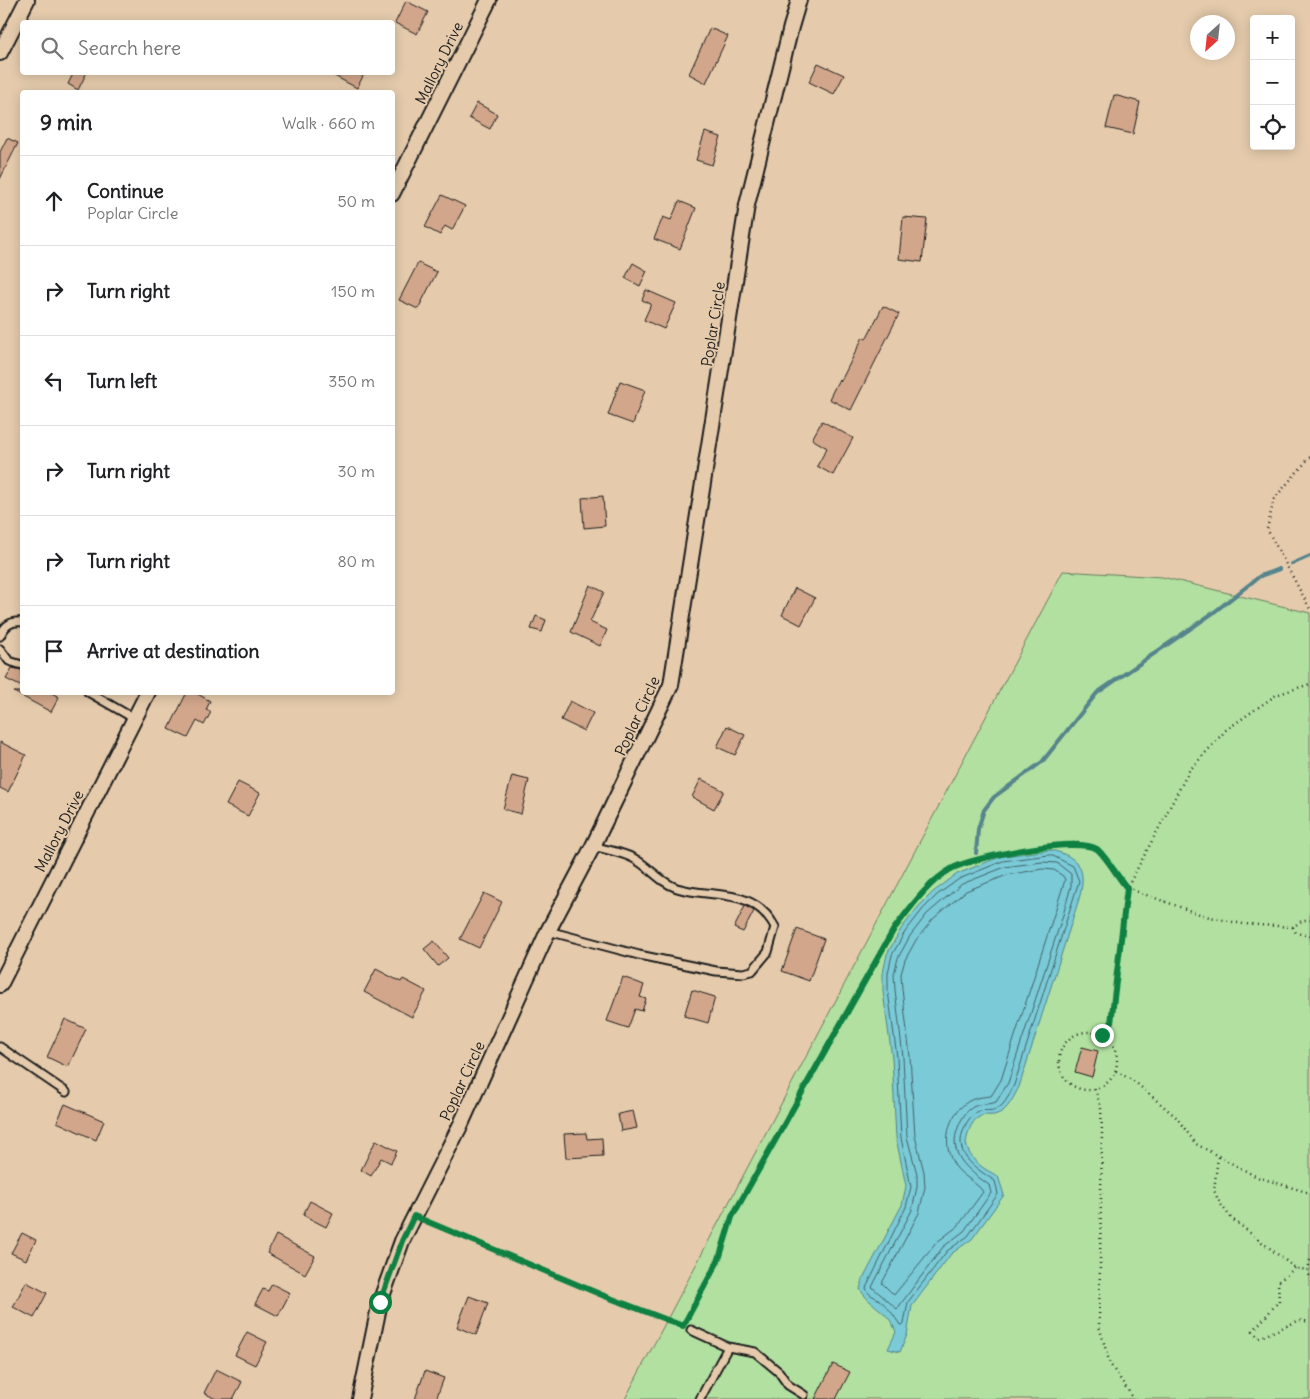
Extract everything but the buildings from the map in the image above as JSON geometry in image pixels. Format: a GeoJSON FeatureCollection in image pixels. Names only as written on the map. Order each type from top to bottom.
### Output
{"type":"FeatureCollection","features":[{"type":"Feature","properties":{"kind":"street"},"geometry":{"type":"LineString","coordinates":[[0,53],[28,0]]}},
{"type":"Feature","properties":{"kind":"street","name":"Mallory Drive"},"geometry":{"type":"LineString","coordinates":[[395,188],[489,0]]}},
{"type":"Feature","properties":{"kind":"street","name":"Poplar Circle"},"geometry":{"type":"LineString","coordinates":[[360,1399],[380,1302],[402,1241],[461,1124],[548,931],[593,846],[671,685],[748,205],[791,26],[800,0]]}},
{"type":"Feature","properties":{"kind":"street","name":"Mallory Drive"},"geometry":{"type":"LineString","coordinates":[[0,985],[147,695]]}},
{"type":"Feature","properties":{"kind":"lane"},"geometry":{"type":"LineString","coordinates":[[0,636],[6,626],[14,621],[20,622]]}},
{"type":"Feature","properties":{"kind":"lane"},"geometry":{"type":"LineString","coordinates":[[0,649],[9,661],[20,664]]}},
{"type":"Feature","properties":{"kind":"lane"},"geometry":{"type":"LineString","coordinates":[[93,695],[135,719]]}},
{"type":"Feature","properties":{"kind":"lane"},"geometry":{"type":"LineString","coordinates":[[548,931],[639,955],[731,973],[752,971],[760,964],[768,952],[774,936],[774,927],[767,912],[729,895],[677,888],[659,880],[634,858],[593,846]]}},
{"type":"Feature","properties":{"kind":"lane"},"geometry":{"type":"LineString","coordinates":[[0,1047],[66,1092]]}},
{"type":"Feature","properties":{"kind":"lane"},"geometry":{"type":"LineString","coordinates":[[691,1330],[728,1347],[755,1352],[779,1372],[788,1385],[804,1395]]}},
{"type":"Feature","properties":{"kind":"lane"},"geometry":{"type":"LineString","coordinates":[[700,1399],[728,1347]]}},
{"type":"Feature","properties":{"kind":"path"},"geometry":{"type":"LineString","coordinates":[[1310,457],[1274,499],[1268,516],[1267,529],[1310,609]]}},
{"type":"Feature","properties":{"kind":"path"},"geometry":{"type":"LineString","coordinates":[[1109,1040],[1127,888],[1189,772],[1226,730],[1276,695],[1310,684]]}},
{"type":"Feature","properties":{"kind":"path"},"geometry":{"type":"LineString","coordinates":[[414,1216],[602,1295],[683,1326],[719,1259],[732,1217],[894,929],[926,888],[953,868],[1020,850],[1077,843],[1097,849],[1127,888],[1205,916],[1243,924],[1293,927],[1303,920],[1310,920]]}},
{"type":"Feature","properties":{"kind":"path"},"geometry":{"type":"LineString","coordinates":[[1293,927],[1296,934],[1310,936]]}},
{"type":"Feature","properties":{"kind":"path"},"geometry":{"type":"LineString","coordinates":[[1083,1032],[1102,1035],[1109,1040],[1117,1055],[1116,1071],[1104,1085],[1095,1089],[1077,1088],[1068,1083],[1059,1067],[1061,1048],[1066,1040],[1083,1032]]}},
{"type":"Feature","properties":{"kind":"path"},"geometry":{"type":"LineString","coordinates":[[1116,1071],[1135,1082],[1176,1117],[1196,1144],[1258,1177],[1310,1193]]}},
{"type":"Feature","properties":{"kind":"path"},"geometry":{"type":"LineString","coordinates":[[1095,1089],[1101,1108],[1102,1132],[1099,1326],[1110,1364],[1134,1399]]}},
{"type":"Feature","properties":{"kind":"path"},"geometry":{"type":"LineString","coordinates":[[1218,1157],[1214,1190],[1219,1202],[1231,1218],[1295,1268],[1308,1270]]}},
{"type":"Feature","properties":{"kind":"path"},"geometry":{"type":"LineString","coordinates":[[1310,1260],[1308,1270],[1310,1279]]}},
{"type":"Feature","properties":{"kind":"path"},"geometry":{"type":"LineString","coordinates":[[1295,1268],[1278,1282],[1279,1301],[1253,1331],[1259,1338],[1300,1320],[1310,1322]]}},
{"type":"Feature","properties":{"kind":"green space"},"geometry":{"type":"Polygon","coordinates":[[[1063,571],[1162,577],[1310,613],[1310,1399],[625,1399],[1063,571]]]}},
{"type":"Feature","properties":{"kind":"water"},"geometry":{"type":"Polygon","coordinates":[[[1051,850],[1069,857],[1079,867],[1082,873],[1082,881],[1079,899],[1019,1087],[1004,1110],[996,1115],[981,1116],[974,1122],[969,1129],[966,1143],[973,1159],[998,1176],[1004,1195],[972,1239],[951,1254],[912,1306],[907,1335],[900,1352],[888,1349],[896,1332],[893,1324],[860,1289],[863,1279],[902,1205],[906,1186],[896,1138],[892,1058],[883,992],[883,973],[887,954],[901,929],[919,906],[933,892],[957,874],[1002,856],[1051,850]]]}},
{"type":"Feature","properties":{"kind":"waterway"},"geometry":{"type":"LineString","coordinates":[[1292,564],[1310,556]]}},
{"type":"Feature","properties":{"kind":"waterway"},"geometry":{"type":"LineString","coordinates":[[976,853],[978,829],[984,810],[994,797],[1042,762],[1097,693],[1213,613],[1260,576],[1279,569]]}},
{"type":"Feature","properties":{"kind":"route"},"geometry":{"type":"LineString","coordinates":[[380,1302],[402,1241],[414,1216],[602,1295],[683,1326],[719,1259],[732,1217],[894,929],[926,888],[953,868],[1020,850],[1077,843],[1097,849],[1127,888],[1109,1040],[1102,1035]]}}]}
